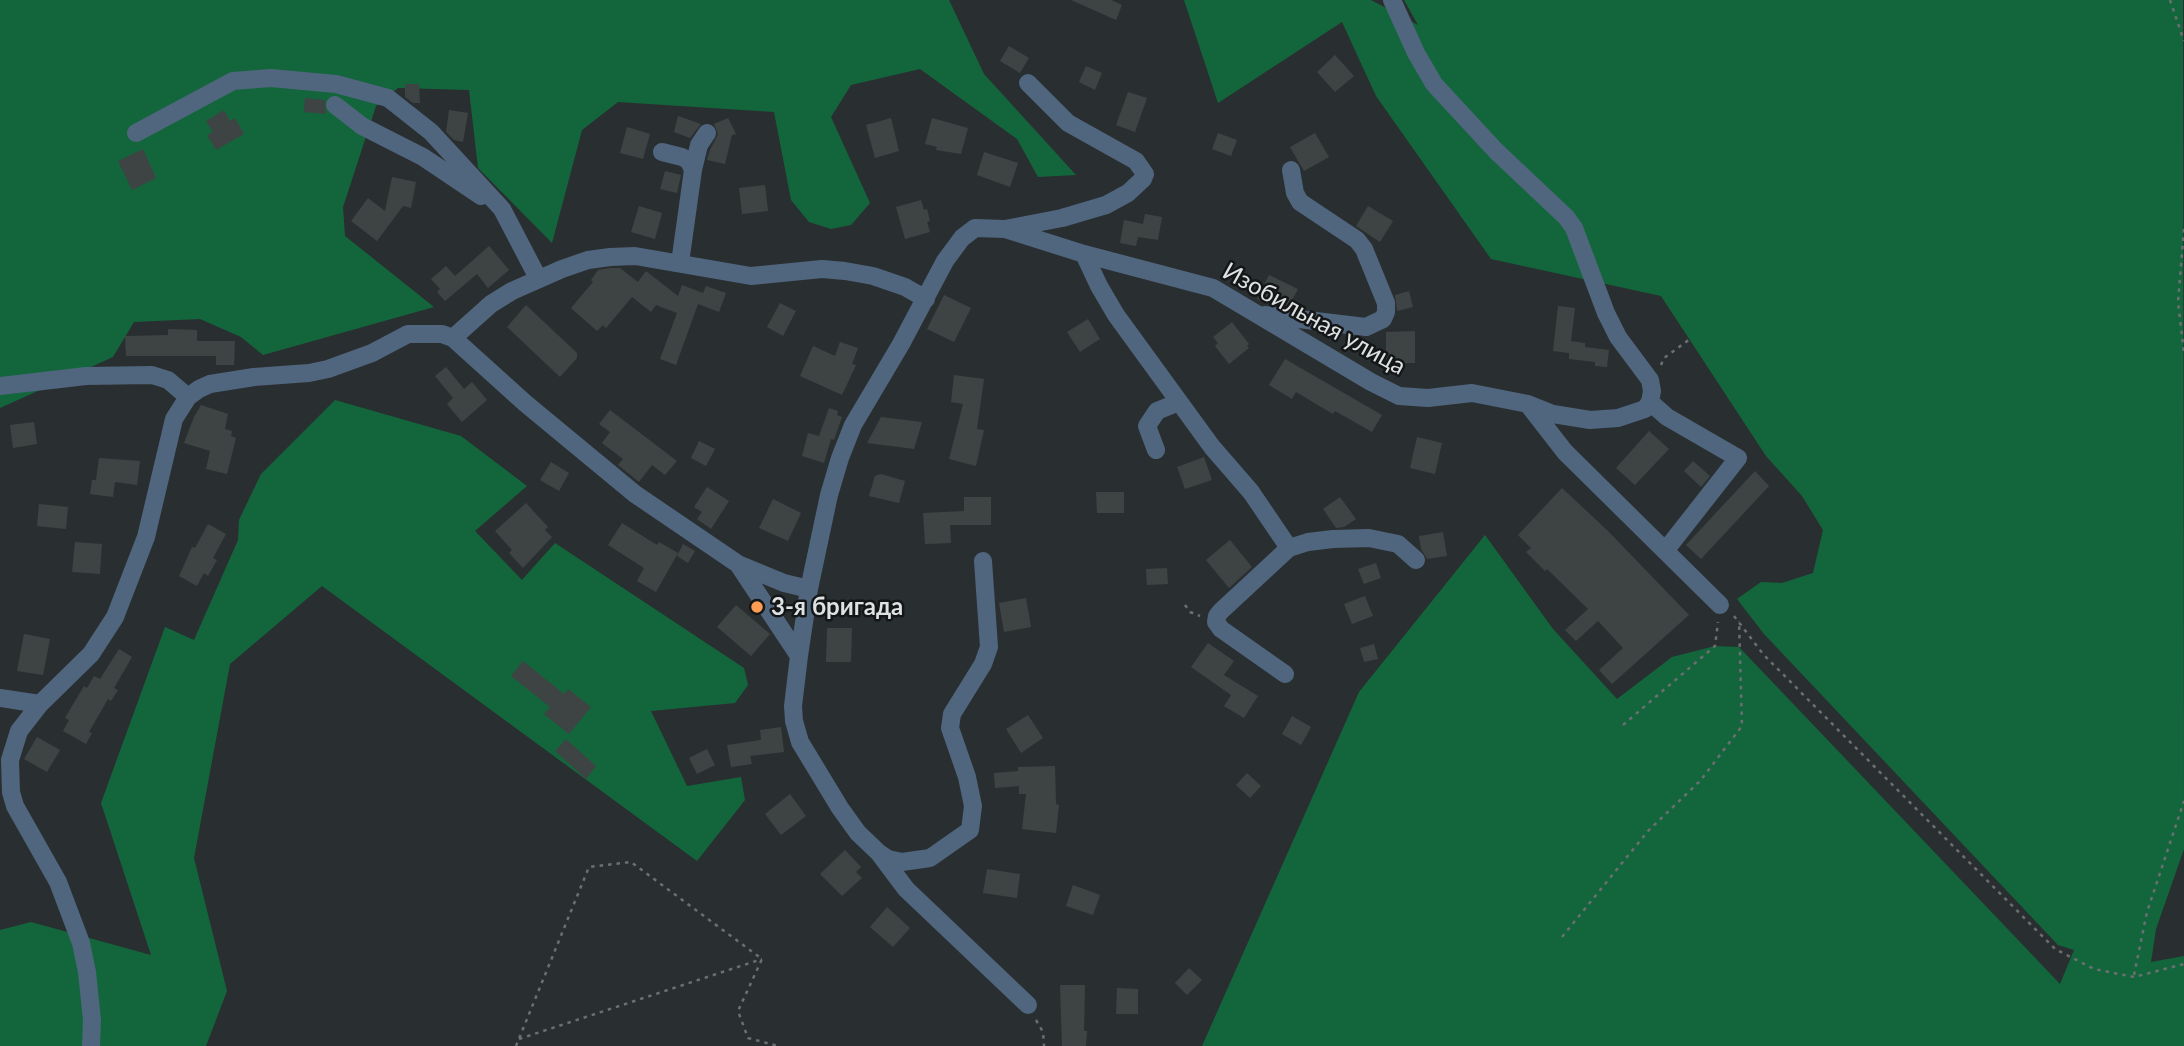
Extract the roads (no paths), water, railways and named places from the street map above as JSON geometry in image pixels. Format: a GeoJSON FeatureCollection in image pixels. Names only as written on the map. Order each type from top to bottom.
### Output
{"type":"FeatureCollection","features":[{"type":"Feature","properties":{"kind":"street"},"geometry":{"type":"LineString","coordinates":[[1392,0],[1416,53],[1434,84],[1496,151],[1574,228],[1612,326],[1650,380],[1649,401],[1667,417],[1738,458],[1665,551]]}},
{"type":"Feature","properties":{"kind":"street"},"geometry":{"type":"LineString","coordinates":[[136,134],[233,82],[271,78],[336,84],[387,99],[406,110],[431,132],[502,209],[538,278]]}},
{"type":"Feature","properties":{"kind":"street"},"geometry":{"type":"LineString","coordinates":[[1005,229],[1062,218],[1106,205],[1128,193],[1145,174],[1136,161],[1068,123],[1028,83]]}},
{"type":"Feature","properties":{"kind":"street"},"geometry":{"type":"LineString","coordinates":[[335,105],[362,127],[423,157],[502,209]]}},
{"type":"Feature","properties":{"kind":"street"},"geometry":{"type":"LineString","coordinates":[[680,263],[693,170],[699,145],[707,133]]}},
{"type":"Feature","properties":{"kind":"street"},"geometry":{"type":"LineString","coordinates":[[662,152],[689,161],[693,170]]}},
{"type":"Feature","properties":{"kind":"street"},"geometry":{"type":"LineString","coordinates":[[1258,314],[1366,327],[1383,319],[1386,312],[1386,303],[1364,249],[1356,240],[1300,202],[1294,192],[1291,170]]}},
{"type":"Feature","properties":{"kind":"street","name":"Изобильная улица"},"geometry":{"type":"LineString","coordinates":[[1028,1005],[906,888],[879,853],[859,833],[840,808],[800,742],[794,721],[793,706],[809,589],[829,495],[840,458],[853,425],[945,261],[962,238],[975,228],[1005,229],[1084,254],[1213,288],[1399,396],[1428,398],[1472,393],[1528,404],[1553,414],[1590,420],[1618,418],[1649,401]]}},
{"type":"Feature","properties":{"kind":"street"},"geometry":{"type":"LineString","coordinates":[[1084,254],[1116,315],[1212,447],[1251,492],[1289,548]]}},
{"type":"Feature","properties":{"kind":"street"},"geometry":{"type":"LineString","coordinates":[[453,338],[491,304],[538,278],[587,260],[610,257],[635,256],[751,276],[822,270],[845,271],[873,276],[905,287],[926,299]]}},
{"type":"Feature","properties":{"kind":"street"},"geometry":{"type":"LineString","coordinates":[[91,1046],[88,972],[81,943],[58,882],[7,810],[14,743],[19,731],[40,704],[91,653],[115,617],[146,537],[174,419],[188,397],[210,384],[328,369],[408,334],[442,334],[453,338],[525,403],[635,494],[738,564],[784,583],[809,589]]}},
{"type":"Feature","properties":{"kind":"street"},"geometry":{"type":"LineString","coordinates":[[0,386],[86,376],[152,375],[168,380],[188,397]]}},
{"type":"Feature","properties":{"kind":"street"},"geometry":{"type":"LineString","coordinates":[[1156,450],[1147,426],[1157,411],[1179,402]]}},
{"type":"Feature","properties":{"kind":"street"},"geometry":{"type":"LineString","coordinates":[[1528,404],[1565,452],[1720,605]]}},
{"type":"Feature","properties":{"kind":"street"},"geometry":{"type":"LineString","coordinates":[[1285,674],[1231,637],[1216,622],[1216,616],[1289,548],[1321,540],[1369,538],[1398,544],[1416,560]]}},
{"type":"Feature","properties":{"kind":"street"},"geometry":{"type":"LineString","coordinates":[[879,853],[888,859],[902,862],[930,859],[970,830],[973,806],[967,776],[950,728],[952,714],[983,664],[989,647],[983,561]]}},
{"type":"Feature","properties":{"kind":"street"},"geometry":{"type":"LineString","coordinates":[[738,564],[799,656]]}},
{"type":"Feature","properties":{"kind":"street"},"geometry":{"type":"LineString","coordinates":[[0,698],[40,704]]}},
{"type":"Feature","properties":{"kind":"place","name":"3-я бригада"},"geometry":{"type":"Point","coordinates":[757,607]}}]}
